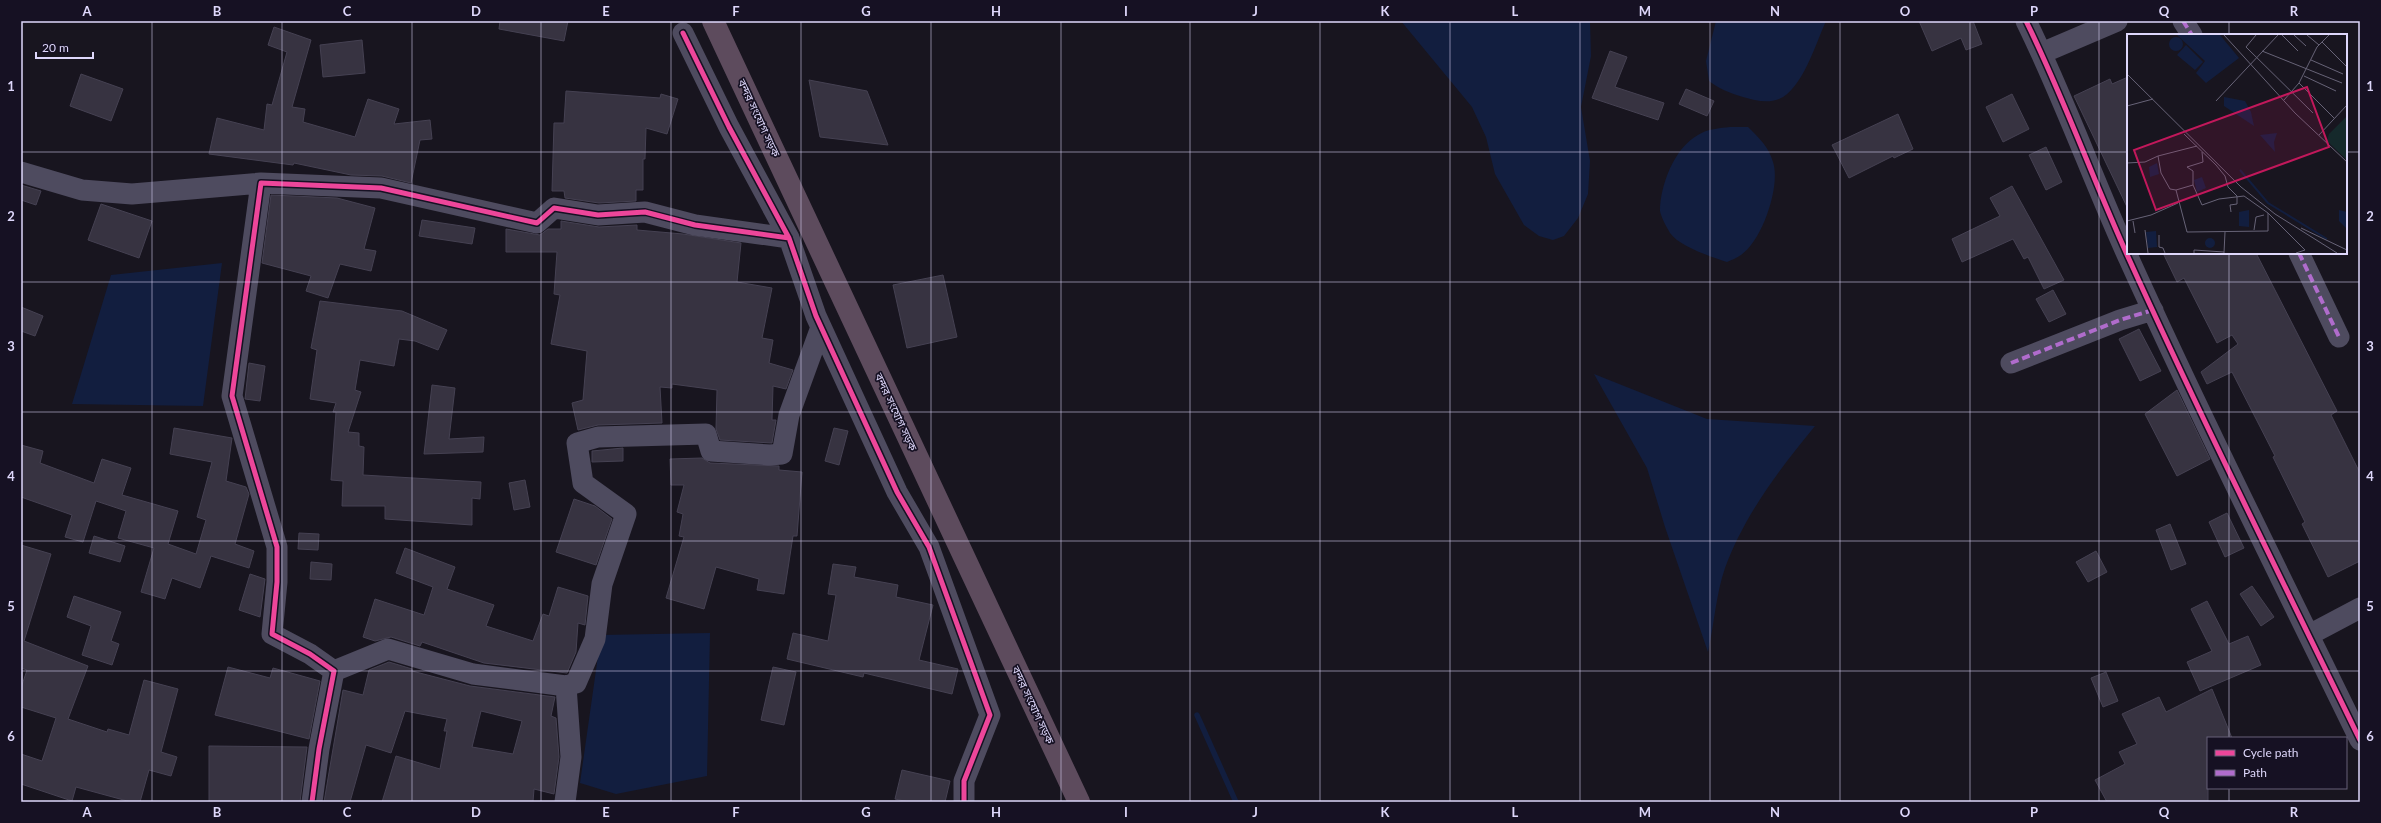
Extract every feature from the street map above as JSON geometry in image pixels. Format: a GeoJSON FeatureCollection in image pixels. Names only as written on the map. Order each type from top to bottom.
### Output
{"type":"FeatureCollection","features":[{"type":"Feature","properties":{"kind":"highway","name":"বন্দর সংযোগ সড়ক"},"geometry":{"type":"LineString","coordinates":[[714,21],[1079,802]]}},
{"type":"Feature","properties":{"kind":"street"},"geometry":{"type":"LineString","coordinates":[[2026,21],[2042,53],[2083,155],[2127,254]]}},
{"type":"Feature","properties":{"kind":"street"},"geometry":{"type":"LineString","coordinates":[[2042,53],[2117,21]]}},
{"type":"Feature","properties":{"kind":"street"},"geometry":{"type":"LineString","coordinates":[[2183,21],[2191,34]]}},
{"type":"Feature","properties":{"kind":"street"},"geometry":{"type":"LineString","coordinates":[[683,33],[729,127],[789,238],[821,327],[897,492],[929,547],[990,715],[964,781],[964,802]]}},
{"type":"Feature","properties":{"kind":"street"},"geometry":{"type":"LineString","coordinates":[[21,172],[82,190],[132,194],[188,187],[261,183],[381,188],[537,223],[554,208],[598,215],[644,212],[695,225],[789,238]]}},
{"type":"Feature","properties":{"kind":"street"},"geometry":{"type":"LineString","coordinates":[[261,183],[232,396],[277,547],[277,582],[272,634],[310,654],[334,671]]}},
{"type":"Feature","properties":{"kind":"street"},"geometry":{"type":"LineString","coordinates":[[2127,254],[2152,310],[2360,740]]}},
{"type":"Feature","properties":{"kind":"street"},"geometry":{"type":"LineString","coordinates":[[2299,254],[2339,337]]}},
{"type":"Feature","properties":{"kind":"street"},"geometry":{"type":"LineString","coordinates":[[2011,363],[2120,320],[2152,310]]}},
{"type":"Feature","properties":{"kind":"street"},"geometry":{"type":"LineString","coordinates":[[334,671],[388,649],[473,674],[566,686],[576,682],[595,639],[602,584],[626,514],[583,483],[577,444],[598,437],[706,434],[711,451],[770,455],[782,454],[789,415],[821,327]]}},
{"type":"Feature","properties":{"kind":"street"},"geometry":{"type":"LineString","coordinates":[[2310,636],[2360,608]]}},
{"type":"Feature","properties":{"kind":"street"},"geometry":{"type":"LineString","coordinates":[[312,802],[319,749],[334,671]]}},
{"type":"Feature","properties":{"kind":"street"},"geometry":{"type":"LineString","coordinates":[[565,802],[570,757],[566,686]]}},
{"type":"Feature","properties":{"kind":"water"},"geometry":{"type":"Polygon","coordinates":[[[1401,21],[1590,21],[1591,56],[1581,107],[1590,161],[1588,194],[1578,218],[1564,236],[1553,240],[1539,236],[1524,225],[1495,174],[1486,137],[1472,107],[1401,21]]]}},
{"type":"Feature","properties":{"kind":"water"},"geometry":{"type":"Polygon","coordinates":[[[1716,21],[1826,21],[1813,53],[1795,86],[1779,99],[1761,101],[1721,89],[1709,81],[1706,61],[1716,21]]]}},
{"type":"Feature","properties":{"kind":"water"},"geometry":{"type":"Polygon","coordinates":[[[1730,127],[1748,127],[1756,135],[1769,152],[1775,172],[1772,198],[1768,212],[1756,238],[1749,248],[1741,255],[1727,262],[1697,251],[1681,243],[1670,233],[1660,211],[1666,179],[1675,158],[1682,149],[1689,141],[1705,131],[1730,127]]]}},
{"type":"Feature","properties":{"kind":"water"},"geometry":{"type":"Polygon","coordinates":[[[222,263],[203,406],[72,404],[111,275],[222,263]]]}},
{"type":"Feature","properties":{"kind":"water"},"geometry":{"type":"Polygon","coordinates":[[[1594,374],[1707,419],[1815,426],[1764,493],[1742,529],[1733,548],[1719,588],[1708,652],[1665,527],[1647,468],[1594,374]]]}},
{"type":"Feature","properties":{"kind":"water"},"geometry":{"type":"Polygon","coordinates":[[[710,633],[707,776],[616,794],[580,783],[601,635],[710,633]]]}},
{"type":"Feature","properties":{"kind":"building"},"geometry":{"type":"Polygon","coordinates":[[[500,21],[568,21],[564,41],[499,29],[500,21]]]}},
{"type":"Feature","properties":{"kind":"building"},"geometry":{"type":"Polygon","coordinates":[[[1919,21],[1973,21],[1982,44],[1966,50],[1961,38],[1932,51],[1919,21]]]}},
{"type":"Feature","properties":{"kind":"building"},"geometry":{"type":"Polygon","coordinates":[[[274,27],[311,40],[292,107],[305,109],[303,122],[355,137],[368,99],[399,109],[394,124],[430,120],[432,139],[420,140],[411,183],[382,176],[351,175],[294,163],[293,165],[209,154],[217,118],[264,130],[267,104],[272,105],[287,52],[268,45],[274,27]]]}},
{"type":"Feature","properties":{"kind":"building"},"geometry":{"type":"Polygon","coordinates":[[[362,40],[365,73],[323,77],[320,45],[362,40]]]}},
{"type":"Feature","properties":{"kind":"building"},"geometry":{"type":"Polygon","coordinates":[[[1610,51],[1627,57],[1615,87],[1664,103],[1658,120],[1592,98],[1610,51]]]}},
{"type":"Feature","properties":{"kind":"building"},"geometry":{"type":"Polygon","coordinates":[[[81,74],[123,89],[111,121],[70,106],[81,74]]]}},
{"type":"Feature","properties":{"kind":"building"},"geometry":{"type":"Polygon","coordinates":[[[2127,77],[2127,207],[2074,96],[2110,79],[2112,84],[2127,77]]]}},
{"type":"Feature","properties":{"kind":"building"},"geometry":{"type":"Polygon","coordinates":[[[809,80],[867,91],[888,145],[820,137],[809,80]]]}},
{"type":"Feature","properties":{"kind":"building"},"geometry":{"type":"Polygon","coordinates":[[[1686,89],[1714,101],[1707,116],[1679,104],[1686,89]]]}},
{"type":"Feature","properties":{"kind":"building"},"geometry":{"type":"Polygon","coordinates":[[[566,91],[660,98],[661,94],[678,99],[667,134],[646,128],[645,159],[643,159],[643,190],[636,190],[636,201],[599,203],[565,198],[564,191],[552,191],[554,123],[564,123],[566,91]]]}},
{"type":"Feature","properties":{"kind":"building"},"geometry":{"type":"Polygon","coordinates":[[[2012,94],[2029,129],[2003,142],[1986,107],[2012,94]]]}},
{"type":"Feature","properties":{"kind":"building"},"geometry":{"type":"Polygon","coordinates":[[[1898,114],[1913,149],[1894,158],[1893,156],[1849,178],[1832,145],[1898,114]]]}},
{"type":"Feature","properties":{"kind":"building"},"geometry":{"type":"Polygon","coordinates":[[[2046,147],[2062,182],[2046,190],[2029,155],[2046,147]]]}},
{"type":"Feature","properties":{"kind":"building"},"geometry":{"type":"Polygon","coordinates":[[[21,185],[41,191],[36,205],[21,200],[21,185]]]}},
{"type":"Feature","properties":{"kind":"building"},"geometry":{"type":"Polygon","coordinates":[[[2012,186],[2064,280],[2044,289],[2028,257],[2024,259],[2013,239],[1962,262],[1952,239],[2000,216],[1990,198],[2012,186]]]}},
{"type":"Feature","properties":{"kind":"building"},"geometry":{"type":"Polygon","coordinates":[[[271,195],[337,198],[375,208],[364,249],[376,251],[371,271],[340,264],[328,298],[306,291],[311,276],[262,263],[271,195]]]}},
{"type":"Feature","properties":{"kind":"building"},"geometry":{"type":"Polygon","coordinates":[[[101,204],[152,221],[139,258],[88,240],[101,204]]]}},
{"type":"Feature","properties":{"kind":"building"},"geometry":{"type":"Polygon","coordinates":[[[422,220],[475,228],[472,244],[419,236],[422,220]]]}},
{"type":"Feature","properties":{"kind":"building"},"geometry":{"type":"Polygon","coordinates":[[[561,221],[599,227],[637,225],[637,230],[683,234],[741,243],[737,282],[772,288],[762,338],[773,340],[769,363],[793,370],[786,389],[773,386],[772,420],[776,420],[772,443],[720,440],[716,429],[717,390],[672,384],[672,388],[660,387],[662,423],[598,425],[578,430],[572,403],[583,400],[587,351],[551,344],[560,295],[554,294],[557,252],[506,252],[506,229],[540,235],[548,229],[561,229],[561,221]]]}},
{"type":"Feature","properties":{"kind":"building"},"geometry":{"type":"Polygon","coordinates":[[[2163,254],[2257,254],[2337,411],[2331,415],[2360,473],[2360,561],[2328,577],[2302,524],[2305,522],[2273,457],[2275,456],[2232,372],[2207,384],[2201,372],[2238,344],[2232,335],[2217,343],[2184,278],[2177,282],[2163,254]]]}},
{"type":"Feature","properties":{"kind":"building"},"geometry":{"type":"Polygon","coordinates":[[[943,275],[957,337],[907,348],[893,285],[943,275]]]}},
{"type":"Feature","properties":{"kind":"building"},"geometry":{"type":"Polygon","coordinates":[[[2053,290],[2066,314],[2049,322],[2036,299],[2053,290]]]}},
{"type":"Feature","properties":{"kind":"building"},"geometry":{"type":"Polygon","coordinates":[[[320,301],[402,311],[447,330],[438,350],[415,341],[399,339],[394,366],[360,360],[355,390],[361,392],[348,432],[359,433],[359,446],[364,447],[363,475],[481,482],[480,499],[472,498],[472,525],[385,519],[385,506],[342,506],[343,481],[331,480],[336,412],[333,412],[336,403],[310,399],[317,350],[311,348],[320,301]]]}},
{"type":"Feature","properties":{"kind":"building"},"geometry":{"type":"Polygon","coordinates":[[[21,307],[43,316],[35,336],[21,331],[21,307]]]}},
{"type":"Feature","properties":{"kind":"building"},"geometry":{"type":"Polygon","coordinates":[[[2139,329],[2161,371],[2140,381],[2119,339],[2139,329]]]}},
{"type":"Feature","properties":{"kind":"building"},"geometry":{"type":"Polygon","coordinates":[[[249,363],[265,366],[260,401],[245,399],[249,363]]]}},
{"type":"Feature","properties":{"kind":"building"},"geometry":{"type":"Polygon","coordinates":[[[432,385],[455,388],[449,439],[484,437],[483,452],[424,454],[432,385]]]}},
{"type":"Feature","properties":{"kind":"building"},"geometry":{"type":"Polygon","coordinates":[[[2177,390],[2210,459],[2177,476],[2145,414],[2177,390]]]}},
{"type":"Feature","properties":{"kind":"building"},"geometry":{"type":"Polygon","coordinates":[[[174,428],[232,438],[226,481],[246,487],[249,494],[235,544],[254,551],[249,568],[211,556],[200,588],[172,578],[165,599],[141,592],[154,548],[118,538],[126,511],[96,501],[83,542],[65,537],[72,515],[21,497],[21,445],[43,451],[40,463],[94,483],[102,459],[131,468],[122,495],[178,511],[168,544],[196,554],[206,520],[197,517],[212,462],[170,454],[174,428]]]}},
{"type":"Feature","properties":{"kind":"building"},"geometry":{"type":"Polygon","coordinates":[[[834,428],[848,431],[839,465],[825,461],[834,428]]]}},
{"type":"Feature","properties":{"kind":"building"},"geometry":{"type":"Polygon","coordinates":[[[623,448],[623,461],[592,462],[592,451],[623,448]]]}},
{"type":"Feature","properties":{"kind":"building"},"geometry":{"type":"Polygon","coordinates":[[[702,458],[710,463],[779,466],[779,470],[802,472],[797,536],[793,536],[784,594],[757,590],[759,579],[716,567],[704,609],[666,598],[684,537],[679,536],[683,514],[677,512],[684,485],[671,485],[670,459],[702,458]]]}},
{"type":"Feature","properties":{"kind":"building"},"geometry":{"type":"Polygon","coordinates":[[[525,480],[530,507],[514,510],[509,483],[525,480]]]}},
{"type":"Feature","properties":{"kind":"building"},"geometry":{"type":"Polygon","coordinates":[[[574,499],[595,506],[612,519],[596,565],[556,552],[574,499]]]}},
{"type":"Feature","properties":{"kind":"building"},"geometry":{"type":"Polygon","coordinates":[[[2227,513],[2244,548],[2225,557],[2209,522],[2227,513]]]}},
{"type":"Feature","properties":{"kind":"building"},"geometry":{"type":"Polygon","coordinates":[[[2170,524],[2186,564],[2171,570],[2156,530],[2170,524]]]}},
{"type":"Feature","properties":{"kind":"building"},"geometry":{"type":"Polygon","coordinates":[[[299,533],[319,534],[318,550],[298,549],[299,533]]]}},
{"type":"Feature","properties":{"kind":"building"},"geometry":{"type":"Polygon","coordinates":[[[94,536],[125,546],[120,562],[89,553],[94,536]]]}},
{"type":"Feature","properties":{"kind":"building"},"geometry":{"type":"Polygon","coordinates":[[[21,545],[51,554],[24,641],[88,666],[68,719],[107,732],[108,729],[129,735],[144,680],[178,689],[161,752],[177,757],[171,776],[149,770],[140,802],[131,802],[76,787],[72,801],[21,784],[21,754],[42,761],[56,718],[21,707],[21,688],[27,670],[21,668],[21,545]]]}},
{"type":"Feature","properties":{"kind":"building"},"geometry":{"type":"Polygon","coordinates":[[[405,548],[455,567],[447,589],[494,605],[486,626],[533,641],[543,614],[549,616],[558,587],[588,596],[585,625],[578,623],[576,652],[567,673],[484,663],[422,642],[420,646],[391,637],[375,641],[363,637],[375,599],[424,615],[433,587],[396,573],[405,548]]]}},
{"type":"Feature","properties":{"kind":"building"},"geometry":{"type":"Polygon","coordinates":[[[2096,551],[2107,572],[2088,582],[2076,562],[2096,551]]]}},
{"type":"Feature","properties":{"kind":"building"},"geometry":{"type":"Polygon","coordinates":[[[311,562],[332,564],[331,580],[310,579],[311,562]]]}},
{"type":"Feature","properties":{"kind":"building"},"geometry":{"type":"Polygon","coordinates":[[[833,564],[856,567],[854,577],[898,585],[896,597],[933,605],[919,660],[958,669],[952,694],[864,673],[863,677],[787,659],[793,633],[828,641],[836,595],[828,594],[833,564]]]}},
{"type":"Feature","properties":{"kind":"building"},"geometry":{"type":"Polygon","coordinates":[[[250,574],[265,579],[260,617],[239,610],[250,574]]]}},
{"type":"Feature","properties":{"kind":"building"},"geometry":{"type":"Polygon","coordinates":[[[2252,586],[2274,617],[2261,626],[2240,594],[2252,586]]]}},
{"type":"Feature","properties":{"kind":"building"},"geometry":{"type":"Polygon","coordinates":[[[74,596],[121,612],[111,641],[119,644],[112,665],[82,655],[91,626],[67,617],[74,596]]]}},
{"type":"Feature","properties":{"kind":"building"},"geometry":{"type":"Polygon","coordinates":[[[2207,601],[2229,644],[2248,636],[2261,665],[2200,691],[2187,662],[2212,651],[2191,609],[2207,601]]]}},
{"type":"Feature","properties":{"kind":"building"},"geometry":{"type":"Polygon","coordinates":[[[389,662],[412,669],[412,671],[470,686],[555,697],[551,716],[556,718],[559,757],[554,794],[534,789],[533,802],[382,802],[396,756],[440,769],[447,731],[444,731],[447,719],[405,711],[391,753],[366,745],[350,802],[324,802],[343,690],[363,695],[369,670],[389,662]],[[481,711],[472,747],[513,754],[522,721],[481,711]]]}},
{"type":"Feature","properties":{"kind":"building"},"geometry":{"type":"Polygon","coordinates":[[[228,667],[270,678],[273,668],[320,681],[309,739],[215,715],[228,667]]]}},
{"type":"Feature","properties":{"kind":"building"},"geometry":{"type":"Polygon","coordinates":[[[773,667],[796,672],[784,725],[761,720],[773,667]]]}},
{"type":"Feature","properties":{"kind":"building"},"geometry":{"type":"Polygon","coordinates":[[[2106,672],[2118,701],[2103,707],[2091,678],[2106,672]]]}},
{"type":"Feature","properties":{"kind":"building"},"geometry":{"type":"Polygon","coordinates":[[[2212,689],[2232,737],[2207,737],[2208,802],[2107,802],[2095,780],[2125,764],[2119,752],[2137,744],[2122,714],[2159,697],[2166,712],[2212,689]]]}},
{"type":"Feature","properties":{"kind":"building"},"geometry":{"type":"Polygon","coordinates":[[[209,746],[307,747],[300,802],[209,802],[209,746]]]}},
{"type":"Feature","properties":{"kind":"building"},"geometry":{"type":"Polygon","coordinates":[[[902,770],[950,781],[945,802],[909,802],[895,799],[902,770]]]}},
{"type":"Feature","properties":{"kind":"waterway"},"geometry":{"type":"LineString","coordinates":[[1197,715],[1236,802]]}},
{"type":"Feature","properties":{"kind":"marked path"},"geometry":{"type":"LineString","coordinates":[[2183,21],[2191,34]]}},
{"type":"Feature","properties":{"kind":"marked path"},"geometry":{"type":"LineString","coordinates":[[2299,254],[2339,337]]}},
{"type":"Feature","properties":{"kind":"marked path"},"geometry":{"type":"LineString","coordinates":[[2011,363],[2120,320],[2153,310]]}},
{"type":"Feature","properties":{"kind":"cycle path"},"geometry":{"type":"LineString","coordinates":[[2026,21],[2040,50],[2127,253]]}},
{"type":"Feature","properties":{"kind":"cycle path"},"geometry":{"type":"LineString","coordinates":[[683,33],[729,127],[789,238],[816,316],[897,492],[929,547],[990,715],[964,781],[964,802]]}},
{"type":"Feature","properties":{"kind":"cycle path"},"geometry":{"type":"LineString","coordinates":[[312,802],[319,749],[334,671],[310,654],[272,634],[277,582],[277,547],[232,396],[261,183],[381,188],[537,223],[554,208],[598,215],[645,212],[695,225],[789,238]]}},
{"type":"Feature","properties":{"kind":"cycle path"},"geometry":{"type":"LineString","coordinates":[[2127,254],[2185,380],[2360,740]]}}]}
